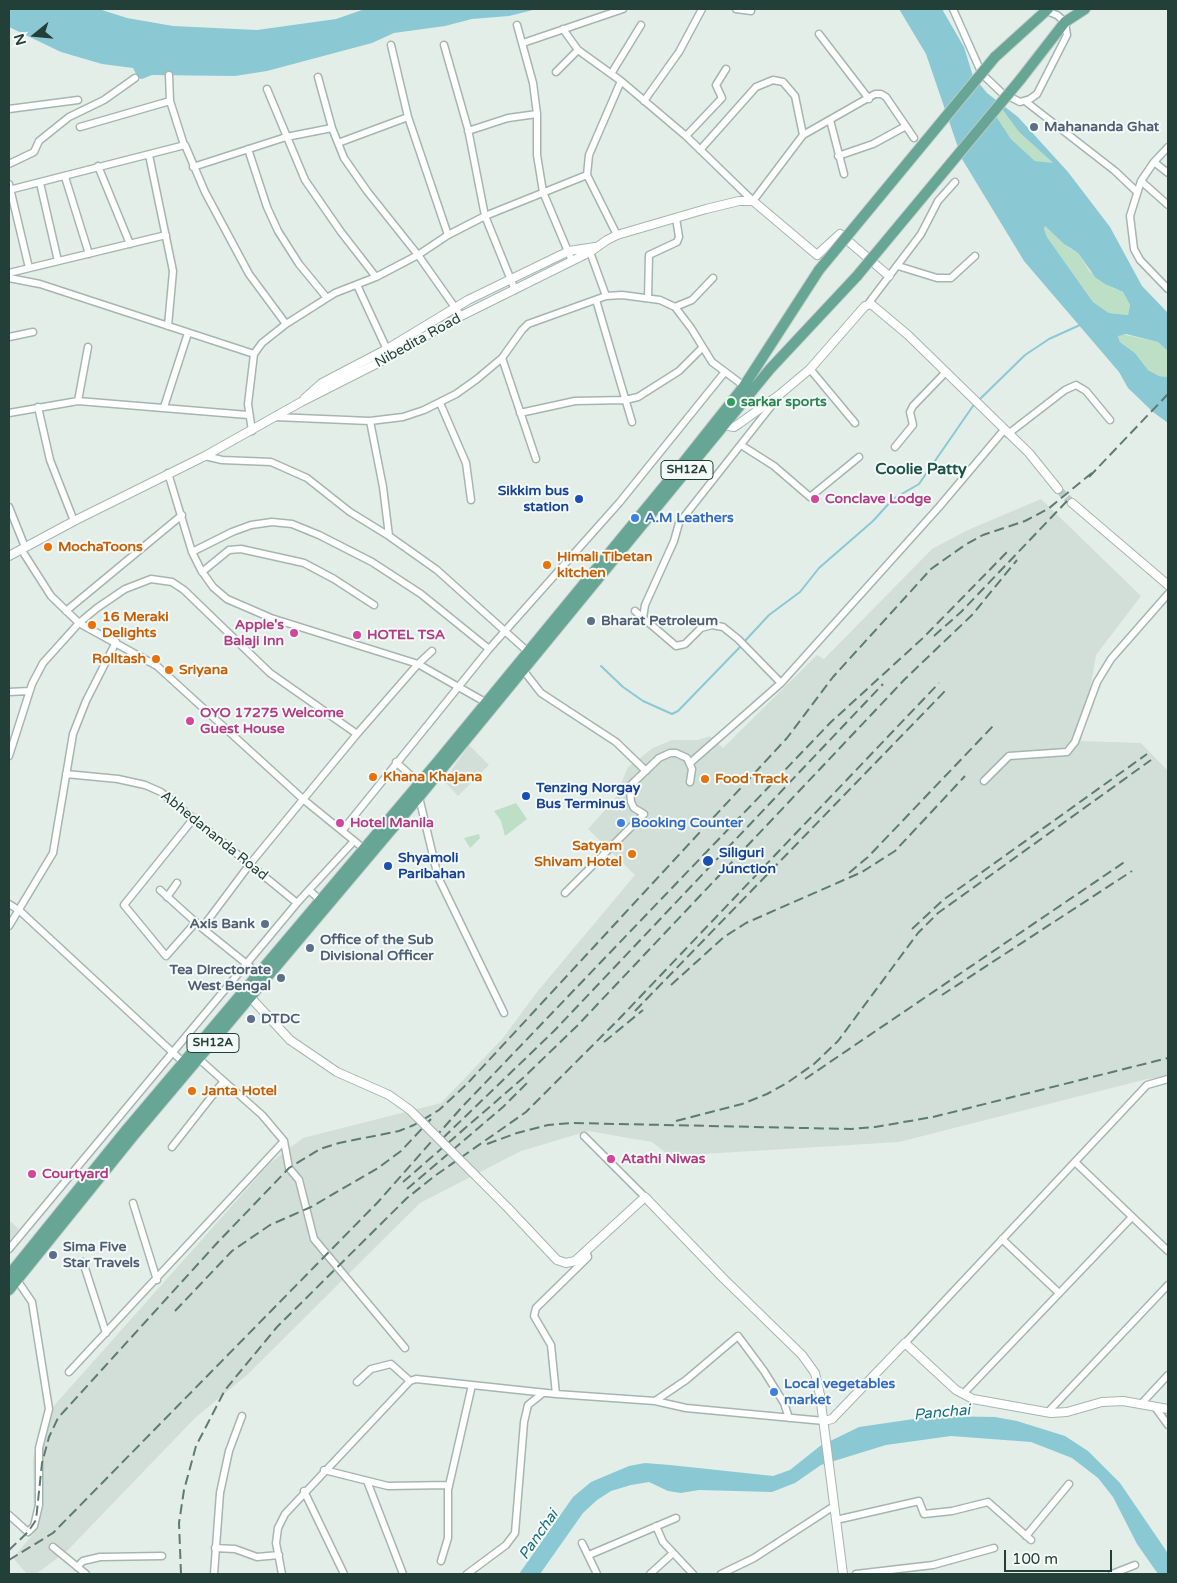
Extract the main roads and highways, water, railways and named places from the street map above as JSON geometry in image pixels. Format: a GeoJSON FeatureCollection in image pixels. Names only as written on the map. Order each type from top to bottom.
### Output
{"type":"FeatureCollection","features":[{"type":"Feature","properties":{"kind":"main road","name":"SH12A"},"geometry":{"type":"LineString","coordinates":[[187,1065],[199,1059],[251,998],[419,783],[485,702],[519,667],[527,651],[744,386],[819,270],[995,56],[1046,9]]}},
{"type":"Feature","properties":{"kind":"main road","name":"SH12A"},"geometry":{"type":"LineString","coordinates":[[9,1290],[13,1278],[187,1065],[258,973],[320,900],[419,797],[519,667],[794,341],[857,276],[1020,80],[1065,22],[1085,9]]}},
{"type":"Feature","properties":{"kind":"water"},"geometry":{"type":"Polygon","coordinates":[[[9,9],[99,9],[127,18],[173,26],[257,30],[336,19],[365,9],[537,9],[509,16],[472,19],[445,26],[394,33],[372,43],[267,71],[235,76],[152,75],[142,79],[138,78],[133,68],[102,64],[61,52],[9,27],[9,9]]]}},
{"type":"Feature","properties":{"kind":"water"},"geometry":{"type":"Polygon","coordinates":[[[899,9],[942,9],[964,47],[973,76],[987,93],[1018,117],[1068,172],[1110,227],[1142,286],[1168,313],[1168,351],[1158,342],[1126,334],[1118,336],[1120,342],[1135,353],[1148,370],[1159,376],[1168,377],[1168,423],[1153,412],[1128,388],[1119,372],[1024,261],[962,159],[926,54],[899,9]],[[999,105],[996,116],[1011,139],[1035,161],[1053,163],[1019,132],[999,105]],[[1045,226],[1044,229],[1047,237],[1093,302],[1109,313],[1128,315],[1130,305],[1123,292],[1095,277],[1078,253],[1064,244],[1045,226]]]}},
{"type":"Feature","properties":{"kind":"water"},"geometry":{"type":"Polygon","coordinates":[[[934,1416],[995,1417],[1017,1421],[1065,1436],[1088,1451],[1120,1483],[1165,1549],[1168,1554],[1168,1574],[1158,1574],[1137,1544],[1113,1497],[1098,1478],[1072,1458],[1031,1442],[951,1436],[886,1445],[821,1465],[795,1483],[772,1492],[699,1490],[681,1493],[668,1491],[649,1482],[611,1491],[597,1500],[583,1513],[540,1574],[519,1574],[573,1497],[591,1482],[629,1466],[645,1463],[773,1476],[790,1470],[820,1446],[859,1427],[934,1416]]]}},
{"type":"Feature","properties":{"kind":"waterway"},"geometry":{"type":"LineString","coordinates":[[979,400],[1025,355],[1049,339],[1080,325]]}},
{"type":"Feature","properties":{"kind":"waterway"},"geometry":{"type":"LineString","coordinates":[[743,643],[769,615],[800,592],[819,568],[873,521],[893,499],[919,484],[975,403]]}},
{"type":"Feature","properties":{"kind":"waterway"},"geometry":{"type":"LineString","coordinates":[[601,666],[623,687],[643,701],[672,714],[678,711],[740,647]]}},
{"type":"Feature","properties":{"kind":"tunnel"},"geometry":{"type":"LineString","coordinates":[[1058,489],[1072,503]]}},
{"type":"Feature","properties":{"kind":"railway"},"geometry":{"type":"LineString","coordinates":[[1089,477],[1168,394]]}},
{"type":"Feature","properties":{"kind":"railway"},"geometry":{"type":"LineString","coordinates":[[9,1550],[28,1532],[36,1520],[42,1463],[49,1437],[58,1418],[218,1242],[289,1168],[320,1149],[339,1143],[399,1131],[414,1125],[439,1110],[466,1085],[787,738],[833,677],[931,569],[983,535],[1025,521],[1048,509],[1093,472]]}},
{"type":"Feature","properties":{"kind":"railway"},"geometry":{"type":"LineString","coordinates":[[934,636],[961,612],[1067,501]]}},
{"type":"Feature","properties":{"kind":"railway"},"geometry":{"type":"LineString","coordinates":[[9,1560],[53,1533],[378,1202],[462,1107],[831,722],[923,638],[1010,549]]}},
{"type":"Feature","properties":{"kind":"railway"},"geometry":{"type":"LineString","coordinates":[[403,1182],[523,1078],[577,1026],[905,679],[972,615],[1017,560]]}},
{"type":"Feature","properties":{"kind":"railway"},"geometry":{"type":"LineString","coordinates":[[181,1574],[179,1523],[184,1490],[196,1446],[225,1390],[277,1327],[407,1198],[436,1175],[526,1112],[619,1019],[939,683]]}},
{"type":"Feature","properties":{"kind":"railway"},"geometry":{"type":"LineString","coordinates":[[443,1138],[555,1030],[883,684]]}},
{"type":"Feature","properties":{"kind":"railway"},"geometry":{"type":"LineString","coordinates":[[635,1011],[946,690]]}},
{"type":"Feature","properties":{"kind":"railway"},"geometry":{"type":"LineString","coordinates":[[849,873],[868,857],[994,725]]}},
{"type":"Feature","properties":{"kind":"railway"},"geometry":{"type":"LineString","coordinates":[[912,929],[943,900],[1147,754]]}},
{"type":"Feature","properties":{"kind":"railway"},"geometry":{"type":"LineString","coordinates":[[676,1121],[742,1104],[767,1094],[814,1064],[838,1041],[918,933],[938,913],[1151,760]]}},
{"type":"Feature","properties":{"kind":"railway"},"geometry":{"type":"LineString","coordinates":[[671,985],[724,937],[746,923],[862,872],[895,851],[965,776]]}},
{"type":"Feature","properties":{"kind":"railway"},"geometry":{"type":"LineString","coordinates":[[805,1079],[1126,861]]}},
{"type":"Feature","properties":{"kind":"railway"},"geometry":{"type":"LineString","coordinates":[[942,995],[1132,871]]}},
{"type":"Feature","properties":{"kind":"railway"},"geometry":{"type":"LineString","coordinates":[[604,1042],[643,1010]]}},
{"type":"Feature","properties":{"kind":"railway"},"geometry":{"type":"LineString","coordinates":[[487,1144],[517,1133],[548,1125],[572,1123],[851,1129],[875,1127],[933,1117],[1168,1058]]}},
{"type":"Feature","properties":{"kind":"railway"},"geometry":{"type":"LineString","coordinates":[[407,1189],[503,1107],[527,1083]]}},
{"type":"Feature","properties":{"kind":"railway"},"geometry":{"type":"LineString","coordinates":[[175,1311],[232,1251],[270,1225],[311,1207],[378,1168],[401,1151],[431,1119]]}},
{"type":"Feature","properties":{"kind":"place","name":"Mahananda Ghat"},"geometry":{"type":"Point","coordinates":[1034,127]}},
{"type":"Feature","properties":{"kind":"place","name":"sarkar sports"},"geometry":{"type":"Point","coordinates":[731,402]}},
{"type":"Feature","properties":{"kind":"place","name":"Sikkim bus station"},"geometry":{"type":"Point","coordinates":[579,499]}},
{"type":"Feature","properties":{"kind":"place","name":"Conclave Lodge"},"geometry":{"type":"Point","coordinates":[815,499]}},
{"type":"Feature","properties":{"kind":"place","name":"A.M Leathers"},"geometry":{"type":"Point","coordinates":[635,518]}},
{"type":"Feature","properties":{"kind":"place","name":"MochaToons"},"geometry":{"type":"Point","coordinates":[48,547]}},
{"type":"Feature","properties":{"kind":"place","name":"Himali Tibetan kitchen"},"geometry":{"type":"Point","coordinates":[547,565]}},
{"type":"Feature","properties":{"kind":"place","name":"Bharat Petroleum"},"geometry":{"type":"Point","coordinates":[591,621]}},
{"type":"Feature","properties":{"kind":"place","name":"16 Meraki Delights"},"geometry":{"type":"Point","coordinates":[92,625]}},
{"type":"Feature","properties":{"kind":"place","name":"Apple's Balaji Inn"},"geometry":{"type":"Point","coordinates":[294,633]}},
{"type":"Feature","properties":{"kind":"place","name":"HOTEL TSA"},"geometry":{"type":"Point","coordinates":[357,635]}},
{"type":"Feature","properties":{"kind":"place","name":"Rolltash"},"geometry":{"type":"Point","coordinates":[156,659]}},
{"type":"Feature","properties":{"kind":"place","name":"Sriyana"},"geometry":{"type":"Point","coordinates":[169,670]}},
{"type":"Feature","properties":{"kind":"place","name":"OYO 17275 Welcome Guest House"},"geometry":{"type":"Point","coordinates":[190,721]}},
{"type":"Feature","properties":{"kind":"place","name":"Khana Khajana"},"geometry":{"type":"Point","coordinates":[373,777]}},
{"type":"Feature","properties":{"kind":"place","name":"Food Track"},"geometry":{"type":"Point","coordinates":[705,779]}},
{"type":"Feature","properties":{"kind":"place","name":"Tenzing Norgay Bus Terminus"},"geometry":{"type":"Point","coordinates":[526,796]}},
{"type":"Feature","properties":{"kind":"place","name":"Hotel Manila"},"geometry":{"type":"Point","coordinates":[340,823]}},
{"type":"Feature","properties":{"kind":"place","name":"Booking Counter"},"geometry":{"type":"Point","coordinates":[621,823]}},
{"type":"Feature","properties":{"kind":"place","name":"Satyam Shivam Hotel"},"geometry":{"type":"Point","coordinates":[632,854]}},
{"type":"Feature","properties":{"kind":"place","name":"Siliguri Junction"},"geometry":{"type":"Point","coordinates":[708,861]}},
{"type":"Feature","properties":{"kind":"place","name":"Shyamoli Paribahan"},"geometry":{"type":"Point","coordinates":[388,866]}},
{"type":"Feature","properties":{"kind":"place","name":"Axis Bank"},"geometry":{"type":"Point","coordinates":[265,924]}},
{"type":"Feature","properties":{"kind":"place","name":"Office of the Sub Divisional Officer"},"geometry":{"type":"Point","coordinates":[310,948]}},
{"type":"Feature","properties":{"kind":"place","name":"Tea Directorate West Bengal"},"geometry":{"type":"Point","coordinates":[281,978]}},
{"type":"Feature","properties":{"kind":"place","name":"DTDC"},"geometry":{"type":"Point","coordinates":[251,1019]}},
{"type":"Feature","properties":{"kind":"place","name":"Janta Hotel"},"geometry":{"type":"Point","coordinates":[192,1091]}},
{"type":"Feature","properties":{"kind":"place","name":"Atathi Niwas"},"geometry":{"type":"Point","coordinates":[611,1159]}},
{"type":"Feature","properties":{"kind":"place","name":"Courtyard"},"geometry":{"type":"Point","coordinates":[32,1174]}},
{"type":"Feature","properties":{"kind":"place","name":"Sima Five Star Travels"},"geometry":{"type":"Point","coordinates":[53,1255]}},
{"type":"Feature","properties":{"kind":"place","name":"Local vegetables market"},"geometry":{"type":"Point","coordinates":[774,1392]}},
{"type":"Feature","properties":{"kind":"district","name":"Coolie Patty"},"geometry":{"type":"Point","coordinates":[921,470]}},
{"type":"Feature","properties":{"kind":"water label","name":"Panchai"},"geometry":{"type":"Point","coordinates":[942,1413]}},
{"type":"Feature","properties":{"kind":"water label","name":"Panchai"},"geometry":{"type":"Point","coordinates":[539,1535]}}]}
